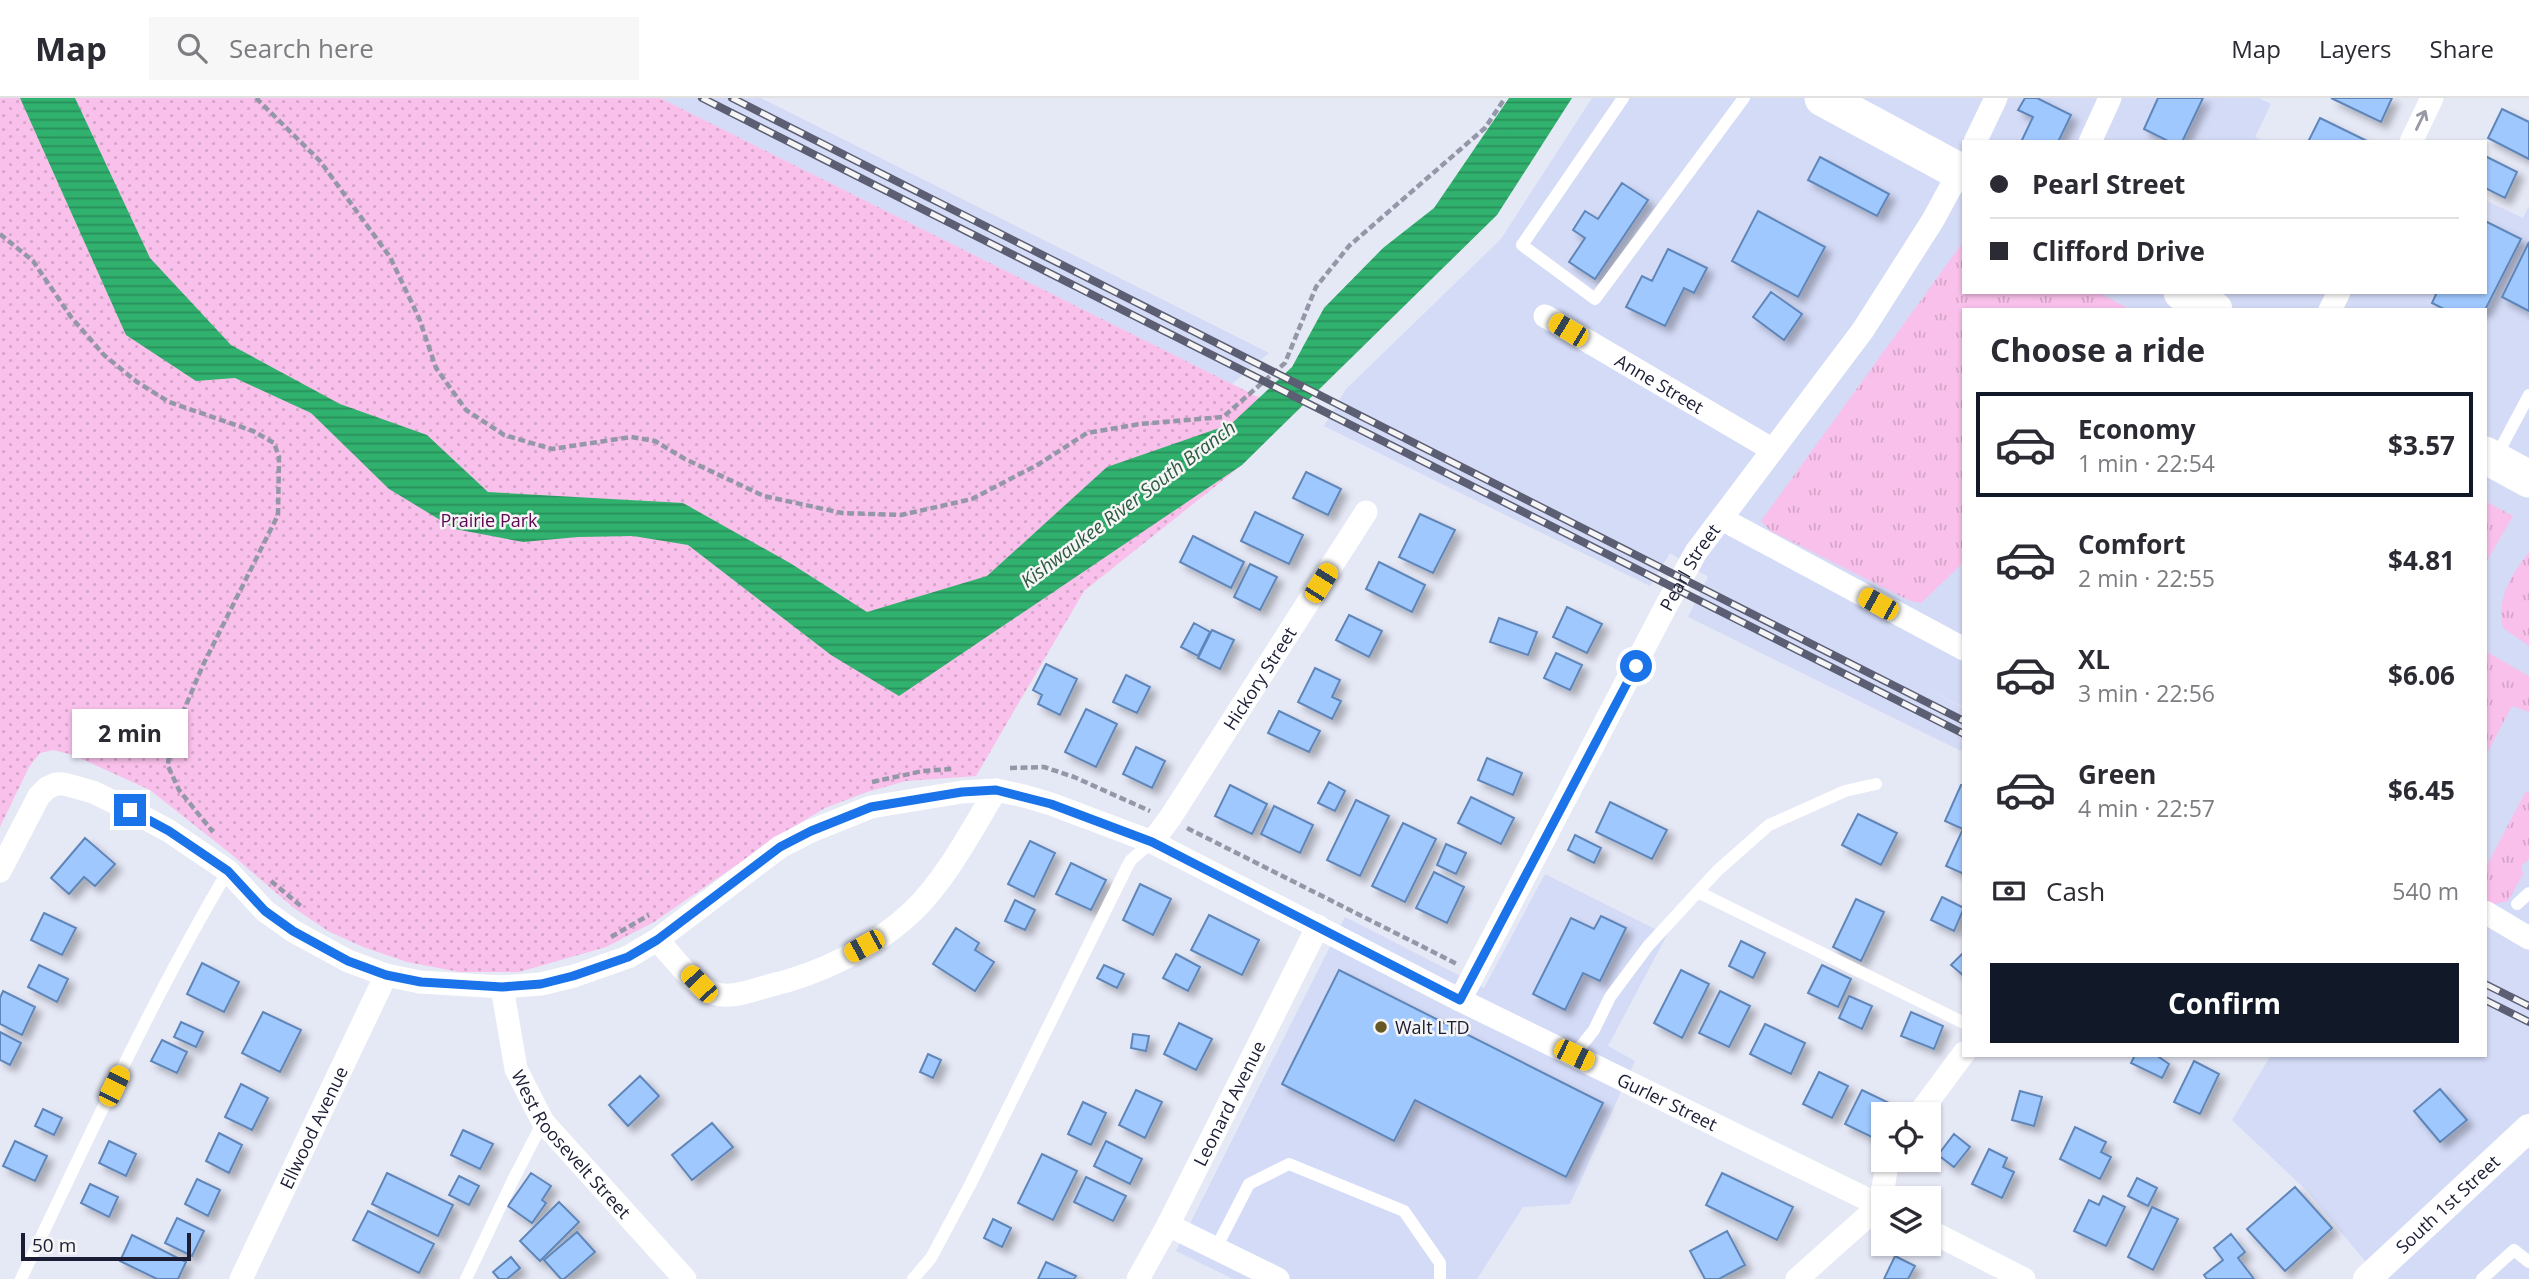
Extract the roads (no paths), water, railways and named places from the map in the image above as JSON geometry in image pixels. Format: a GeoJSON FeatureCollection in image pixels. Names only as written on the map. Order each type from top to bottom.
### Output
{"type":"FeatureCollection","features":[{"type":"Feature","properties":{"kind":"main road"},"geometry":{"type":"LineString","coordinates":[[1835,101],[1962,161]]}},
{"type":"Feature","properties":{"kind":"main road"},"geometry":{"type":"LineString","coordinates":[[2186,294],[2210,308]]}},
{"type":"Feature","properties":{"kind":"main road"},"geometry":{"type":"LineString","coordinates":[[2490,458],[2529,479]]}},
{"type":"Feature","properties":{"kind":"street","name":"Pearl Street"},"geometry":{"type":"LineString","coordinates":[[1976,140],[1996,98]]}},
{"type":"Feature","properties":{"kind":"street"},"geometry":{"type":"LineString","coordinates":[[2091,140],[2110,98]]}},
{"type":"Feature","properties":{"kind":"street"},"geometry":{"type":"LineString","coordinates":[[2412,140],[2432,98]]}},
{"type":"Feature","properties":{"kind":"street","name":"Pearl Street"},"geometry":{"type":"LineString","coordinates":[[1460,1000],[1696,552],[1863,330],[1933,220],[1962,167]]}},
{"type":"Feature","properties":{"kind":"street","name":"Anne Street"},"geometry":{"type":"LineString","coordinates":[[1545,316],[1773,450]]}},
{"type":"Feature","properties":{"kind":"street","name":"Hickory Street"},"geometry":{"type":"LineString","coordinates":[[1152,842],[1366,512]]}},
{"type":"Feature","properties":{"kind":"street"},"geometry":{"type":"LineString","coordinates":[[1722,519],[1962,648]]}},
{"type":"Feature","properties":{"kind":"street","name":"Gurler Street"},"geometry":{"type":"LineString","coordinates":[[0,871],[39,796],[47,788],[64,784],[93,792],[169,831],[228,871],[265,911],[293,931],[348,961],[386,975],[424,982],[502,987],[541,984],[628,957],[657,940],[780,847],[811,831],[871,807],[962,792],[996,790],[1051,804],[1152,842],[1460,1000],[1871,1201]]}},
{"type":"Feature","properties":{"kind":"street"},"geometry":{"type":"LineString","coordinates":[[657,940],[699,984],[711,992],[725,996],[778,984],[831,964],[880,937],[915,909],[957,853],[996,790]]}},
{"type":"Feature","properties":{"kind":"street"},"geometry":{"type":"LineString","coordinates":[[2487,913],[2529,938]]}},
{"type":"Feature","properties":{"kind":"street","name":"Leonard Avenue"},"geometry":{"type":"LineString","coordinates":[[1138,1279],[1318,926]]}},
{"type":"Feature","properties":{"kind":"street","name":"Ellwood Avenue"},"geometry":{"type":"LineString","coordinates":[[241,1279],[386,975]]}},
{"type":"Feature","properties":{"kind":"street","name":"West Roosevelt Street"},"geometry":{"type":"LineString","coordinates":[[502,987],[516,1069],[543,1122],[685,1279]]}},
{"type":"Feature","properties":{"kind":"street"},"geometry":{"type":"LineString","coordinates":[[1928,1102],[1962,1056]]}},
{"type":"Feature","properties":{"kind":"street","name":"South 1st Street"},"geometry":{"type":"LineString","coordinates":[[2367,1279],[2529,1129]]}},
{"type":"Feature","properties":{"kind":"street"},"geometry":{"type":"LineString","coordinates":[[1797,1279],[1871,1215]]}},
{"type":"Feature","properties":{"kind":"street"},"geometry":{"type":"LineString","coordinates":[[1168,1224],[1278,1279]]}},
{"type":"Feature","properties":{"kind":"street"},"geometry":{"type":"LineString","coordinates":[[1941,1237],[2024,1279]]}},
{"type":"Feature","properties":{"kind":"lane"},"geometry":{"type":"LineString","coordinates":[[1623,98],[1522,245],[1595,299],[1744,98]]}},
{"type":"Feature","properties":{"kind":"lane"},"geometry":{"type":"LineString","coordinates":[[2490,458],[2529,394]]}},
{"type":"Feature","properties":{"kind":"lane"},"geometry":{"type":"LineString","coordinates":[[1574,1055],[1594,1030],[1610,997],[1648,946],[1717,871],[1769,825],[1845,790],[1876,784]]}},
{"type":"Feature","properties":{"kind":"lane"},"geometry":{"type":"LineString","coordinates":[[913,1279],[931,1258],[970,1185],[1127,867],[1152,842]]}},
{"type":"Feature","properties":{"kind":"lane"},"geometry":{"type":"LineString","coordinates":[[21,1279],[145,1020],[186,942],[228,871]]}},
{"type":"Feature","properties":{"kind":"lane"},"geometry":{"type":"LineString","coordinates":[[1698,892],[1962,1022]]}},
{"type":"Feature","properties":{"kind":"lane"},"geometry":{"type":"LineString","coordinates":[[2517,904],[2529,893]]}},
{"type":"Feature","properties":{"kind":"lane"},"geometry":{"type":"LineString","coordinates":[[466,1279],[518,1168],[543,1122]]}},
{"type":"Feature","properties":{"kind":"lane"},"geometry":{"type":"LineString","coordinates":[[1216,1248],[1249,1184],[1289,1164],[1404,1211],[1440,1263],[1440,1279]]}},
{"type":"Feature","properties":{"kind":"lane"},"geometry":{"type":"LineString","coordinates":[[2482,1279],[2514,1251],[2529,1262]]}},
{"type":"Feature","properties":{"kind":"water","name":"Kishwaukee River South Branch"},"geometry":{"type":"Polygon","coordinates":[[[20,98],[75,98],[150,258],[231,345],[340,404],[427,435],[488,492],[683,503],[790,563],[867,612],[987,576],[1107,467],[1231,424],[1292,367],[1324,308],[1383,248],[1434,208],[1509,98],[1572,98],[1497,215],[1242,465],[899,696],[831,655],[688,545],[633,536],[523,542],[455,529],[389,489],[311,413],[235,378],[196,381],[126,335],[20,98]]]}},
{"type":"Feature","properties":{"kind":"railway"},"geometry":{"type":"LineString","coordinates":[[702,98],[1962,733]]}},
{"type":"Feature","properties":{"kind":"railway"},"geometry":{"type":"LineString","coordinates":[[732,98],[1962,720]]}},
{"type":"Feature","properties":{"kind":"railway"},"geometry":{"type":"LineString","coordinates":[[2487,985],[2529,1006]]}},
{"type":"Feature","properties":{"kind":"railway"},"geometry":{"type":"LineString","coordinates":[[2487,1001],[2529,1022]]}},
{"type":"Feature","properties":{"kind":"place","name":"Walt LTD"},"geometry":{"type":"Point","coordinates":[1381,1027]}},
{"type":"Feature","properties":{"kind":"park label","name":"Prairie Park"},"geometry":{"type":"Point","coordinates":[489,520]}}]}
